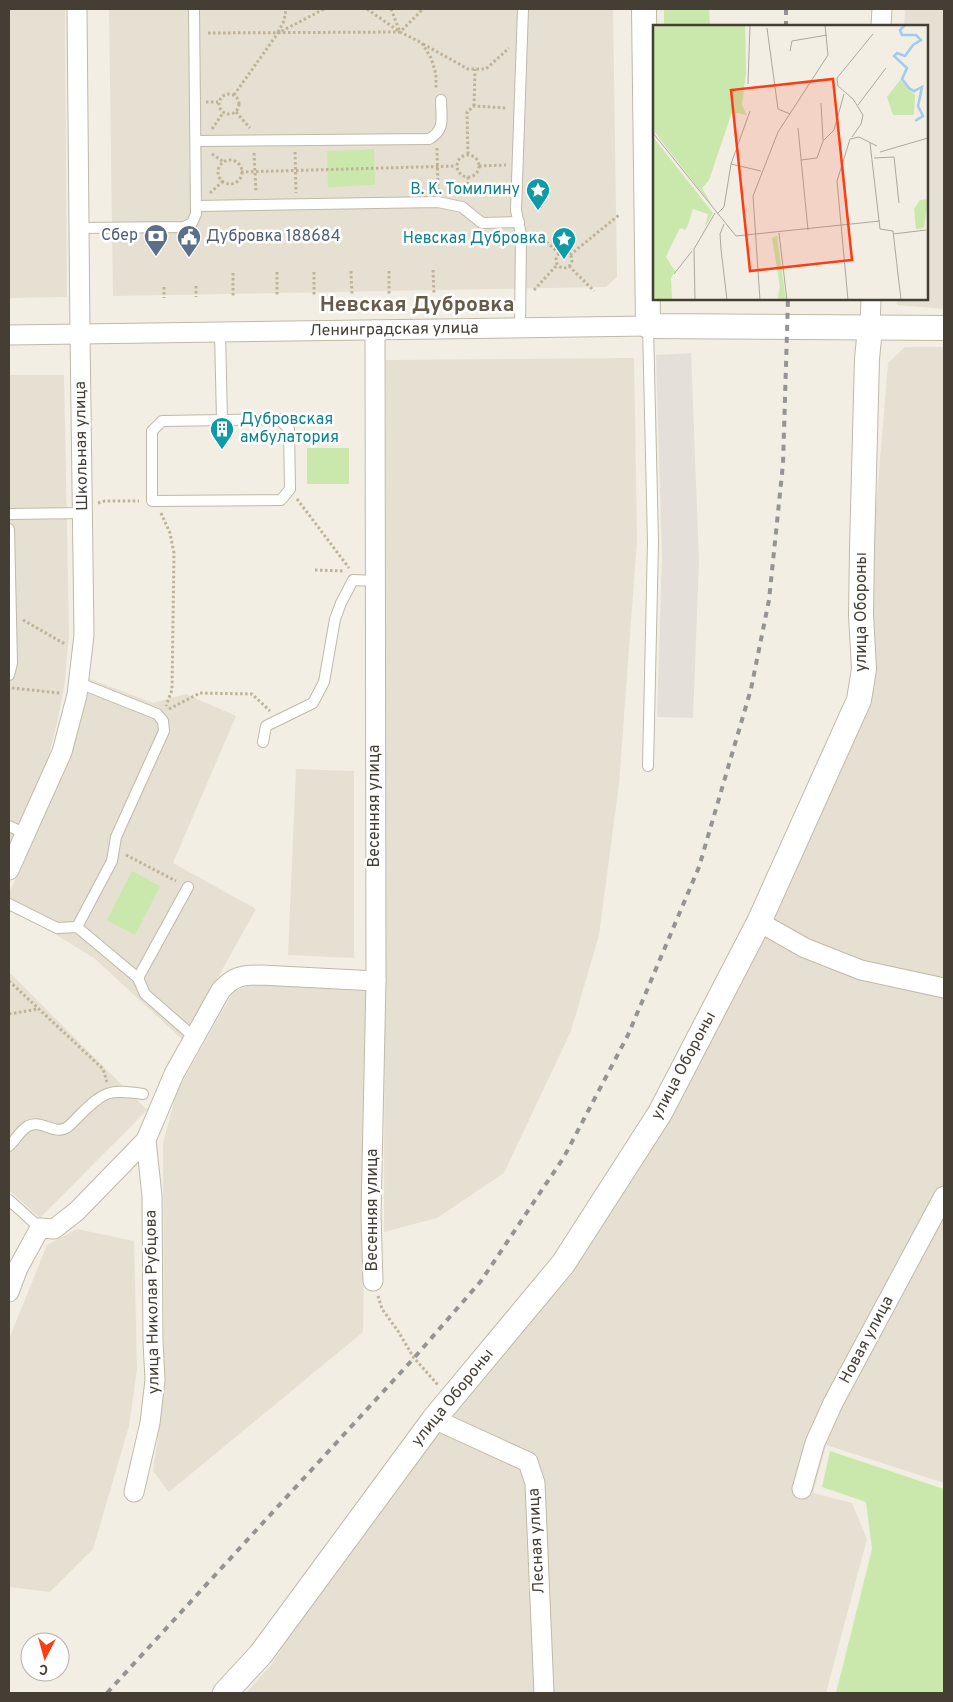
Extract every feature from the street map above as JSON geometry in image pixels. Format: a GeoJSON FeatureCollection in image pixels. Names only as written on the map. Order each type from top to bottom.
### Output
{"type":"FeatureCollection","features":[{"type":"Feature","properties":{"kind":"street","name":"Школьная улица"},"geometry":{"type":"LineString","coordinates":[[9,870],[62,752],[78,689],[83,653],[85,603],[77,9]]}},
{"type":"Feature","properties":{"kind":"street"},"geometry":{"type":"LineString","coordinates":[[644,9],[648,326]]}},
{"type":"Feature","properties":{"kind":"street"},"geometry":{"type":"LineString","coordinates":[[881,25],[882,9]]}},
{"type":"Feature","properties":{"kind":"street"},"geometry":{"type":"LineString","coordinates":[[871,300],[870,328],[944,328]]}},
{"type":"Feature","properties":{"kind":"street","name":"Ленинградская улица"},"geometry":{"type":"LineString","coordinates":[[9,335],[648,326],[870,328]]}},
{"type":"Feature","properties":{"kind":"street","name":"улица Обороны"},"geometry":{"type":"LineString","coordinates":[[225,1693],[261,1654],[434,1420],[563,1264],[660,1113],[759,922],[860,700],[864,669],[861,615],[862,548],[867,360],[870,328]]}},
{"type":"Feature","properties":{"kind":"street","name":"Весенняя улица"},"geometry":{"type":"LineString","coordinates":[[373,1281],[371,1215],[376,981],[375,330]]}},
{"type":"Feature","properties":{"kind":"street"},"geometry":{"type":"LineString","coordinates":[[759,922],[805,948],[861,970],[944,988]]}},
{"type":"Feature","properties":{"kind":"street"},"geometry":{"type":"LineString","coordinates":[[9,1292],[18,1268],[40,1228],[54,1229],[77,1210],[146,1140],[174,1074],[220,990],[231,979],[244,975],[376,981]]}},
{"type":"Feature","properties":{"kind":"street","name":"улица Николая Рубцова"},"geometry":{"type":"LineString","coordinates":[[134,1492],[150,1423],[155,1380],[152,1196],[146,1140]]}},
{"type":"Feature","properties":{"kind":"street","name":"Новая улица"},"geometry":{"type":"LineString","coordinates":[[802,1489],[815,1443],[833,1402],[944,1196]]}},
{"type":"Feature","properties":{"kind":"street","name":"Лесная улица"},"geometry":{"type":"LineString","coordinates":[[434,1420],[528,1462],[534,1483],[544,1693]]}},
{"type":"Feature","properties":{"kind":"lane"},"geometry":{"type":"LineString","coordinates":[[79,228],[184,227],[192,222],[196,214],[194,9]]}},
{"type":"Feature","properties":{"kind":"lane"},"geometry":{"type":"LineString","coordinates":[[520,328],[521,235],[516,210],[523,9]]}},
{"type":"Feature","properties":{"kind":"lane"},"geometry":{"type":"LineString","coordinates":[[196,141],[429,139],[437,134],[441,127],[441,100]]}},
{"type":"Feature","properties":{"kind":"lane"},"geometry":{"type":"LineString","coordinates":[[196,206],[438,202],[462,207],[482,223],[519,222]]}},
{"type":"Feature","properties":{"kind":"lane"},"geometry":{"type":"LineString","coordinates":[[648,326],[653,542],[648,766]]}},
{"type":"Feature","properties":{"kind":"lane"},"geometry":{"type":"LineString","coordinates":[[220,332],[222,420]]}},
{"type":"Feature","properties":{"kind":"lane"},"geometry":{"type":"LineString","coordinates":[[279,419],[289,429],[290,489],[281,500],[152,501],[152,431],[162,421],[279,419]]}},
{"type":"Feature","properties":{"kind":"lane"},"geometry":{"type":"LineString","coordinates":[[9,514],[83,514]]}},
{"type":"Feature","properties":{"kind":"lane"},"geometry":{"type":"LineString","coordinates":[[9,529],[12,663],[9,675]]}},
{"type":"Feature","properties":{"kind":"lane"},"geometry":{"type":"LineString","coordinates":[[263,742],[266,726],[312,703],[324,682],[336,619],[341,603],[353,580],[375,581]]}},
{"type":"Feature","properties":{"kind":"lane"},"geometry":{"type":"LineString","coordinates":[[78,689],[157,714],[163,721],[164,731],[116,837],[112,861],[78,927]]}},
{"type":"Feature","properties":{"kind":"lane"},"geometry":{"type":"LineString","coordinates":[[9,826],[26,834]]}},
{"type":"Feature","properties":{"kind":"lane"},"geometry":{"type":"LineString","coordinates":[[138,978],[188,887]]}},
{"type":"Feature","properties":{"kind":"lane"},"geometry":{"type":"LineString","coordinates":[[9,904],[57,928],[78,927],[138,978],[145,994],[194,1037]]}},
{"type":"Feature","properties":{"kind":"lane"},"geometry":{"type":"LineString","coordinates":[[9,1146],[28,1126],[37,1124],[59,1130],[66,1128],[96,1099],[109,1092],[125,1091],[143,1094]]}},
{"type":"Feature","properties":{"kind":"lane"},"geometry":{"type":"LineString","coordinates":[[9,1200],[40,1228]]}},
{"type":"Feature","properties":{"kind":"path"},"geometry":{"type":"LineString","coordinates":[[234,95],[278,33],[284,21],[286,9]]}},
{"type":"Feature","properties":{"kind":"path"},"geometry":{"type":"LineString","coordinates":[[278,33],[324,9]]}},
{"type":"Feature","properties":{"kind":"path"},"geometry":{"type":"LineString","coordinates":[[367,9],[400,32],[468,69],[486,70],[492,64]]}},
{"type":"Feature","properties":{"kind":"path"},"geometry":{"type":"LineString","coordinates":[[391,9],[400,32]]}},
{"type":"Feature","properties":{"kind":"path"},"geometry":{"type":"LineString","coordinates":[[194,33],[400,32],[423,9]]}},
{"type":"Feature","properties":{"kind":"path"},"geometry":{"type":"LineString","coordinates":[[422,43],[431,58],[436,74],[436,90],[441,100]]}},
{"type":"Feature","properties":{"kind":"path"},"geometry":{"type":"LineString","coordinates":[[474,106],[475,69]]}},
{"type":"Feature","properties":{"kind":"path"},"geometry":{"type":"LineString","coordinates":[[227,93],[234,95],[238,100],[239,106],[236,112],[230,114],[223,113],[219,108],[218,102],[227,93]]}},
{"type":"Feature","properties":{"kind":"path"},"geometry":{"type":"LineString","coordinates":[[468,154],[467,112],[474,106],[490,107]]}},
{"type":"Feature","properties":{"kind":"path"},"geometry":{"type":"LineString","coordinates":[[236,112],[253,131],[257,205]]}},
{"type":"Feature","properties":{"kind":"path"},"geometry":{"type":"LineString","coordinates":[[437,134],[438,202]]}},
{"type":"Feature","properties":{"kind":"path"},"geometry":{"type":"LineString","coordinates":[[294,140],[297,204]]}},
{"type":"Feature","properties":{"kind":"path"},"geometry":{"type":"LineString","coordinates":[[468,154],[478,160],[479,166],[474,176],[468,177],[462,176],[456,166],[458,160],[468,154]]}},
{"type":"Feature","properties":{"kind":"path"},"geometry":{"type":"LineString","coordinates":[[228,160],[238,163],[241,172],[235,183],[226,183],[220,178],[218,170],[228,160]]}},
{"type":"Feature","properties":{"kind":"path"},"geometry":{"type":"LineString","coordinates":[[479,166],[518,165]]}},
{"type":"Feature","properties":{"kind":"path"},"geometry":{"type":"LineString","coordinates":[[241,172],[456,166]]}},
{"type":"Feature","properties":{"kind":"path"},"geometry":{"type":"LineString","coordinates":[[570,255],[618,215]]}},
{"type":"Feature","properties":{"kind":"path"},"geometry":{"type":"LineString","coordinates":[[519,222],[525,224],[559,253],[567,252],[570,255]]}},
{"type":"Feature","properties":{"kind":"path"},"geometry":{"type":"LineString","coordinates":[[533,292],[557,265],[556,257],[559,253]]}},
{"type":"Feature","properties":{"kind":"path"},"geometry":{"type":"LineString","coordinates":[[569,266],[571,263],[570,255]]}},
{"type":"Feature","properties":{"kind":"path"},"geometry":{"type":"LineString","coordinates":[[557,265],[561,267],[569,266]]}},
{"type":"Feature","properties":{"kind":"path"},"geometry":{"type":"LineString","coordinates":[[569,266],[594,291]]}},
{"type":"Feature","properties":{"kind":"path"},"geometry":{"type":"LineString","coordinates":[[388,270],[389,294]]}},
{"type":"Feature","properties":{"kind":"path"},"geometry":{"type":"LineString","coordinates":[[433,270],[434,293]]}},
{"type":"Feature","properties":{"kind":"path"},"geometry":{"type":"LineString","coordinates":[[351,271],[352,295]]}},
{"type":"Feature","properties":{"kind":"path"},"geometry":{"type":"LineString","coordinates":[[276,272],[277,296]]}},
{"type":"Feature","properties":{"kind":"path"},"geometry":{"type":"LineString","coordinates":[[314,272],[314,295]]}},
{"type":"Feature","properties":{"kind":"path"},"geometry":{"type":"LineString","coordinates":[[233,273],[233,297]]}},
{"type":"Feature","properties":{"kind":"path"},"geometry":{"type":"LineString","coordinates":[[196,286],[196,297]]}},
{"type":"Feature","properties":{"kind":"path"},"geometry":{"type":"LineString","coordinates":[[164,287],[164,298]]}},
{"type":"Feature","properties":{"kind":"path"},"geometry":{"type":"LineString","coordinates":[[290,489],[350,571]]}},
{"type":"Feature","properties":{"kind":"path"},"geometry":{"type":"LineString","coordinates":[[83,514],[93,505],[105,501],[152,501],[164,517],[170,533],[174,553],[172,690],[168,704],[157,714]]}},
{"type":"Feature","properties":{"kind":"path"},"geometry":{"type":"LineString","coordinates":[[11,614],[83,653]]}},
{"type":"Feature","properties":{"kind":"path"},"geometry":{"type":"LineString","coordinates":[[9,688],[78,689]]}},
{"type":"Feature","properties":{"kind":"path"},"geometry":{"type":"LineString","coordinates":[[157,714],[200,693],[252,694],[282,719]]}},
{"type":"Feature","properties":{"kind":"path"},"geometry":{"type":"LineString","coordinates":[[114,849],[188,887]]}},
{"type":"Feature","properties":{"kind":"path"},"geometry":{"type":"LineString","coordinates":[[9,981],[103,1069],[109,1092]]}},
{"type":"Feature","properties":{"kind":"path"},"geometry":{"type":"LineString","coordinates":[[9,1014],[39,1009]]}},
{"type":"Feature","properties":{"kind":"path"},"geometry":{"type":"LineString","coordinates":[[373,1281],[382,1309],[414,1358],[451,1399]]}},
{"type":"Feature","properties":{"kind":"shaded area"},"geometry":{"type":"Polygon","coordinates":[[[9,9],[65,9],[67,297],[9,298],[9,9]]]}},
{"type":"Feature","properties":{"kind":"shaded area"},"geometry":{"type":"Polygon","coordinates":[[[109,9],[613,9],[617,277],[606,287],[113,296],[109,9]]]}},
{"type":"Feature","properties":{"kind":"shaded area"},"geometry":{"type":"Polygon","coordinates":[[[905,9],[944,9],[944,309],[897,305],[897,300],[928,300],[928,25],[904,25],[905,9]]]}},
{"type":"Feature","properties":{"kind":"shaded area"},"geometry":{"type":"Polygon","coordinates":[[[905,347],[944,347],[944,1483],[826,1445],[813,1493],[852,1503],[867,1539],[826,1693],[246,1693],[271,1665],[341,1556],[429,1440],[572,1265],[862,711],[876,668],[872,616],[873,543],[888,363],[905,347]]]}},
{"type":"Feature","properties":{"kind":"shaded area"},"geometry":{"type":"Polygon","coordinates":[[[691,353],[699,561],[693,718],[657,717],[662,556],[656,355],[691,353]]]}},
{"type":"Feature","properties":{"kind":"shaded area"},"geometry":{"type":"Polygon","coordinates":[[[634,358],[637,540],[619,784],[599,935],[571,1031],[504,1173],[437,1218],[384,1232],[386,360],[634,358]]]}},
{"type":"Feature","properties":{"kind":"shaded area"},"geometry":{"type":"Polygon","coordinates":[[[9,375],[64,375],[69,635],[65,681],[48,759],[9,849],[9,375]]]}},
{"type":"Feature","properties":{"kind":"shaded area"},"geometry":{"type":"Polygon","coordinates":[[[90,679],[153,703],[186,694],[236,716],[173,863],[256,909],[183,1040],[94,958],[50,931],[9,911],[9,893],[62,776],[79,726],[90,679]]]}},
{"type":"Feature","properties":{"kind":"shaded area"},"geometry":{"type":"Polygon","coordinates":[[[296,769],[354,771],[354,958],[288,955],[296,769]]]}},
{"type":"Feature","properties":{"kind":"shaded area"},"geometry":{"type":"Polygon","coordinates":[[[9,972],[147,1110],[40,1218],[9,1190],[9,972]]]}},
{"type":"Feature","properties":{"kind":"shaded area"},"geometry":{"type":"Polygon","coordinates":[[[252,984],[367,991],[363,1332],[169,1492],[153,1471],[161,1416],[164,1371],[163,1143],[177,1091],[233,992],[252,984]]]}},
{"type":"Feature","properties":{"kind":"shaded area"},"geometry":{"type":"Polygon","coordinates":[[[77,1229],[134,1241],[137,1369],[129,1426],[93,1549],[50,1592],[9,1587],[9,1339],[47,1245],[77,1229]]]}},
{"type":"Feature","properties":{"kind":"green space"},"geometry":{"type":"Polygon","coordinates":[[[664,9],[709,9],[710,25],[664,25],[664,9]]]}},
{"type":"Feature","properties":{"kind":"green space"},"geometry":{"type":"Polygon","coordinates":[[[374,149],[375,185],[328,187],[327,151],[374,149]]]}},
{"type":"Feature","properties":{"kind":"green space"},"geometry":{"type":"Polygon","coordinates":[[[307,448],[349,448],[349,484],[307,484],[307,448]]]}},
{"type":"Feature","properties":{"kind":"green space"},"geometry":{"type":"Polygon","coordinates":[[[132,871],[160,886],[135,935],[107,920],[132,871]]]}},
{"type":"Feature","properties":{"kind":"green space"},"geometry":{"type":"Polygon","coordinates":[[[830,1451],[944,1489],[944,1693],[836,1693],[872,1549],[866,1502],[822,1487],[830,1451]]]}},
{"type":"Feature","properties":{"kind":"railway"},"geometry":{"type":"LineString","coordinates":[[786,9],[786,25]]}},
{"type":"Feature","properties":{"kind":"railway"},"geometry":{"type":"LineString","coordinates":[[107,1693],[414,1358],[481,1281],[564,1157],[628,1035],[699,867],[751,689],[769,600],[783,464],[788,300]]}},
{"type":"Feature","properties":{"kind":"place","name":"В. К. Томилину"},"geometry":{"type":"Point","coordinates":[538,211]}},
{"type":"Feature","properties":{"kind":"place","name":"Сбер"},"geometry":{"type":"Point","coordinates":[156,257]}},
{"type":"Feature","properties":{"kind":"place","name":"Дубровка 188684"},"geometry":{"type":"Point","coordinates":[189,258]}},
{"type":"Feature","properties":{"kind":"place","name":"Невская Дубровка"},"geometry":{"type":"Point","coordinates":[564,260]}},
{"type":"Feature","properties":{"kind":"place","name":"Дубровская амбулатория"},"geometry":{"type":"Point","coordinates":[222,450]}},
{"type":"Feature","properties":{"kind":"district","name":"Невская Дубровка"},"geometry":{"type":"Point","coordinates":[417,305]}}]}
